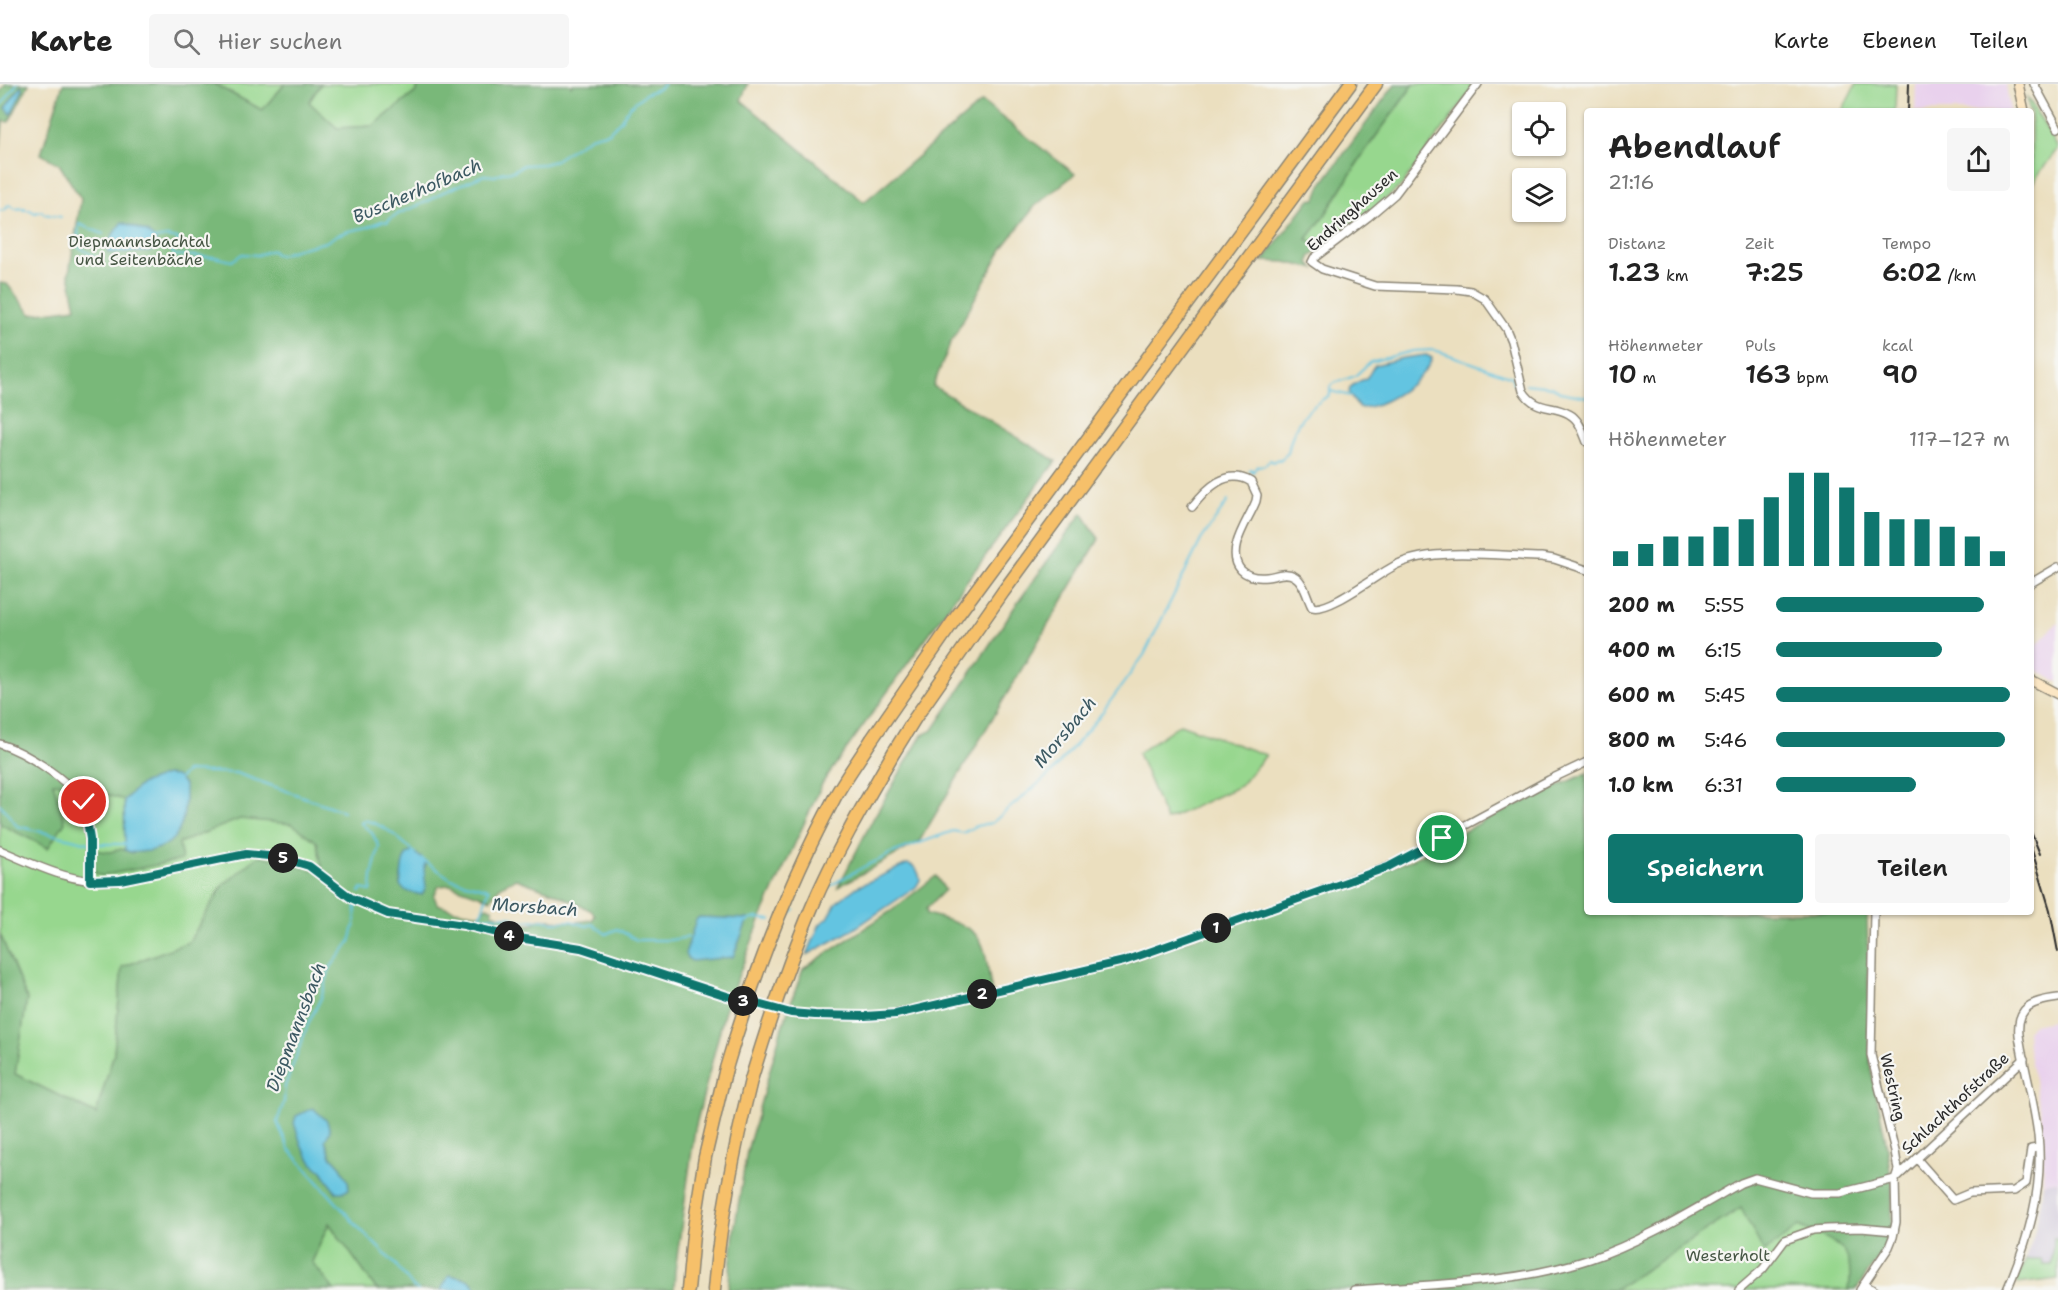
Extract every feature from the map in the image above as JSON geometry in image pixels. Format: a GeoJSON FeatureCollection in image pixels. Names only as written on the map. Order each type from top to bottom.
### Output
{"type":"FeatureCollection","features":[{"type":"Feature","properties":{"kind":"highway"},"geometry":{"type":"LineString","coordinates":[[688,1290],[693,1235],[705,1157],[726,1072],[758,968],[803,860],[837,795],[872,739],[957,616],[1350,84]]}},
{"type":"Feature","properties":{"kind":"highway"},"geometry":{"type":"LineString","coordinates":[[714,1290],[725,1202],[734,1153],[751,1080],[770,1015],[813,904],[861,810],[915,718],[990,609],[1376,84]]}},
{"type":"Feature","properties":{"kind":"street","name":"Endringhausen"},"geometry":{"type":"LineString","coordinates":[[1478,84],[1395,194],[1368,218],[1314,258],[1312,262],[1322,269],[1375,286],[1471,291],[1485,299],[1508,335],[1515,353],[1523,391],[1527,397],[1541,407],[1570,414],[1576,419],[1584,436]]}},
{"type":"Feature","properties":{"kind":"street"},"geometry":{"type":"LineString","coordinates":[[2018,84],[2023,108]]}},
{"type":"Feature","properties":{"kind":"street"},"geometry":{"type":"LineString","coordinates":[[2034,84],[2058,128]]}},
{"type":"Feature","properties":{"kind":"street"},"geometry":{"type":"LineString","coordinates":[[1192,507],[1209,487],[1222,480],[1238,477],[1251,482],[1255,487],[1256,501],[1238,543],[1235,553],[1237,563],[1246,573],[1254,577],[1286,573],[1295,576],[1301,583],[1312,607],[1317,609],[1331,604],[1394,565],[1424,555],[1540,557],[1584,569]]}},
{"type":"Feature","properties":{"kind":"street"},"geometry":{"type":"LineString","coordinates":[[2034,581],[2058,567]]}},
{"type":"Feature","properties":{"kind":"street"},"geometry":{"type":"LineString","coordinates":[[2034,682],[2058,694]]}},
{"type":"Feature","properties":{"kind":"street"},"geometry":{"type":"LineString","coordinates":[[0,744],[27,755],[84,802],[90,839],[90,881]]}},
{"type":"Feature","properties":{"kind":"street"},"geometry":{"type":"LineString","coordinates":[[0,850],[52,871],[90,881],[120,880],[254,853],[279,857],[302,863],[351,898],[388,914],[459,924],[581,948],[727,996],[791,1013],[865,1016],[896,1014],[1124,961],[1388,867],[1584,763]]}},
{"type":"Feature","properties":{"kind":"street","name":"Westring"},"geometry":{"type":"LineString","coordinates":[[1874,915],[1870,1055],[1898,1164],[1895,1179],[1894,1231]]}},
{"type":"Feature","properties":{"kind":"street","name":"Schlachthofstraße"},"geometry":{"type":"LineString","coordinates":[[1895,1179],[2024,1059],[2019,1035],[2020,1017],[2025,1009],[2033,1003],[2058,998]]}},
{"type":"Feature","properties":{"kind":"street"},"geometry":{"type":"LineString","coordinates":[[2007,1290],[2027,1240],[2034,1213],[2037,1132],[2024,1059]]}},
{"type":"Feature","properties":{"kind":"street"},"geometry":{"type":"LineString","coordinates":[[1917,1159],[1953,1200],[1970,1193],[2018,1190],[2026,1183],[2031,1149],[2038,1148]]}},
{"type":"Feature","properties":{"kind":"street"},"geometry":{"type":"LineString","coordinates":[[1354,1290],[1487,1280],[1550,1270],[1588,1260],[1624,1246],[1741,1183],[1755,1178],[1818,1194],[1840,1194],[1895,1179]]}},
{"type":"Feature","properties":{"kind":"street"},"geometry":{"type":"LineString","coordinates":[[1739,1290],[1762,1269],[1785,1240],[1813,1230],[1827,1228],[1894,1231],[1889,1247],[1861,1288],[1874,1290]]}},
{"type":"Feature","properties":{"kind":"shaded area"},"geometry":{"type":"Polygon","coordinates":[[[1916,84],[2006,84],[2010,108],[1915,108],[1916,84]]]}},
{"type":"Feature","properties":{"kind":"shaded area"},"geometry":{"type":"Polygon","coordinates":[[[2058,622],[2058,682],[2034,669],[2034,648],[2058,622]]]}},
{"type":"Feature","properties":{"kind":"shaded area"},"geometry":{"type":"Polygon","coordinates":[[[2058,1020],[2058,1181],[2043,1183],[2044,1133],[2028,1048],[2027,1031],[2032,1025],[2058,1020]]]}},
{"type":"Feature","properties":{"kind":"shaded area"},"geometry":{"type":"Polygon","coordinates":[[[2058,1181],[2058,1279],[2018,1284],[2034,1235],[2043,1183],[2058,1181]]]}},
{"type":"Feature","properties":{"kind":"green space"},"geometry":{"type":"Polygon","coordinates":[[[6,84],[29,84],[9,122],[3,121],[0,151],[0,92],[6,84]]]}},
{"type":"Feature","properties":{"kind":"green space","name":"Diepmannsbachtal und Seitenbäche"},"geometry":{"type":"Polygon","coordinates":[[[63,84],[214,84],[262,110],[285,84],[321,84],[309,102],[337,128],[373,126],[417,91],[418,84],[569,84],[571,86],[573,84],[748,84],[741,100],[864,202],[982,102],[1075,174],[1035,206],[1002,249],[951,342],[933,386],[1056,461],[823,782],[761,918],[725,1010],[695,1129],[674,1290],[477,1290],[470,1280],[450,1275],[441,1290],[377,1290],[329,1223],[312,1262],[334,1290],[0,1290],[0,934],[27,999],[15,1074],[96,1114],[114,1053],[122,967],[189,942],[223,885],[260,855],[312,870],[322,867],[317,842],[292,824],[240,819],[179,843],[182,860],[101,876],[94,872],[93,850],[110,852],[121,849],[132,853],[185,799],[141,784],[124,800],[75,785],[53,783],[65,822],[48,848],[0,824],[0,283],[7,284],[31,314],[76,308],[69,274],[81,199],[59,164],[41,154],[63,84]],[[403,864],[400,884],[424,869],[426,864],[403,864]],[[516,879],[504,884],[491,899],[450,885],[439,886],[434,896],[437,904],[454,910],[481,914],[485,907],[493,908],[492,913],[523,924],[532,925],[539,919],[575,922],[592,920],[595,916],[592,911],[555,893],[516,879]],[[313,1109],[322,1171],[336,1192],[348,1181],[341,1167],[331,1156],[313,1109]]]}},
{"type":"Feature","properties":{"kind":"green space"},"geometry":{"type":"Polygon","coordinates":[[[214,84],[285,84],[262,110],[214,84]]]}},
{"type":"Feature","properties":{"kind":"green space"},"geometry":{"type":"Polygon","coordinates":[[[321,84],[418,84],[419,87],[373,126],[337,128],[308,102],[321,84]]]}},
{"type":"Feature","properties":{"kind":"green space"},"geometry":{"type":"Polygon","coordinates":[[[1395,84],[1414,84],[1363,154],[1325,215],[1307,239],[1314,243],[1342,230],[1344,234],[1310,257],[1309,263],[1316,269],[1285,262],[1263,261],[1309,200],[1316,199],[1321,185],[1395,84]]]}},
{"type":"Feature","properties":{"kind":"green space"},"geometry":{"type":"Polygon","coordinates":[[[1414,84],[1476,84],[1402,185],[1344,234],[1342,230],[1314,243],[1307,239],[1325,215],[1363,154],[1414,84]]]}},
{"type":"Feature","properties":{"kind":"green space"},"geometry":{"type":"Polygon","coordinates":[[[1856,84],[1896,84],[1895,108],[1844,108],[1856,84]]]}},
{"type":"Feature","properties":{"kind":"green space"},"geometry":{"type":"Polygon","coordinates":[[[2027,96],[2058,148],[2034,181],[2034,108],[2029,108],[2027,96]]]}},
{"type":"Feature","properties":{"kind":"green space"},"geometry":{"type":"Polygon","coordinates":[[[1082,513],[1099,539],[919,842],[838,887],[873,819],[922,735],[933,730],[1016,605],[1082,513]]]}},
{"type":"Feature","properties":{"kind":"green space"},"geometry":{"type":"Polygon","coordinates":[[[1180,724],[1266,755],[1240,786],[1166,820],[1138,753],[1180,724]]]}},
{"type":"Feature","properties":{"kind":"green space"},"geometry":{"type":"Polygon","coordinates":[[[0,742],[310,781],[322,867],[223,885],[189,942],[122,967],[114,1053],[96,1114],[15,1074],[27,999],[0,934],[0,742]]]}},
{"type":"Feature","properties":{"kind":"green space"},"geometry":{"type":"Polygon","coordinates":[[[1584,774],[1584,915],[1867,915],[1870,1063],[1892,1185],[1892,1225],[1889,1239],[1881,1254],[1856,1290],[1849,1290],[1850,1274],[1846,1254],[1833,1242],[1799,1226],[1764,1252],[1741,1208],[1614,1290],[728,1290],[734,1231],[747,1151],[782,1027],[803,969],[891,911],[936,876],[945,890],[926,909],[927,914],[961,925],[979,938],[986,959],[992,994],[1125,963],[1411,860],[1487,819],[1584,774]]]}},
{"type":"Feature","properties":{"kind":"green space","name":"Westerholt"},"geometry":{"type":"Polygon","coordinates":[[[1742,1204],[1799,1224],[1841,1246],[1848,1253],[1851,1261],[1850,1290],[1609,1290],[1742,1204]]]}},
{"type":"Feature","properties":{"kind":"green space"},"geometry":{"type":"Polygon","coordinates":[[[329,1223],[377,1290],[334,1290],[312,1262],[329,1223]]]}},
{"type":"Feature","properties":{"kind":"green space"},"geometry":{"type":"Polygon","coordinates":[[[2053,1238],[2058,1238],[2058,1279],[2018,1284],[2026,1260],[2042,1260],[2043,1265],[2052,1265],[2053,1238]]]}},
{"type":"Feature","properties":{"kind":"water"},"geometry":{"type":"Polygon","coordinates":[[[21,86],[23,89],[11,114],[5,108],[21,86]]]}},
{"type":"Feature","properties":{"kind":"water"},"geometry":{"type":"Polygon","coordinates":[[[122,222],[147,232],[156,240],[155,249],[149,252],[108,253],[110,241],[122,222]]]}},
{"type":"Feature","properties":{"kind":"water"},"geometry":{"type":"Polygon","coordinates":[[[1426,355],[1432,358],[1428,367],[1401,392],[1379,403],[1359,408],[1351,397],[1350,388],[1366,378],[1375,365],[1426,355]]]}},
{"type":"Feature","properties":{"kind":"water"},"geometry":{"type":"Polygon","coordinates":[[[166,775],[176,776],[185,785],[183,817],[176,835],[160,848],[136,852],[125,850],[124,800],[141,784],[166,775]]]}},
{"type":"Feature","properties":{"kind":"water"},"geometry":{"type":"Polygon","coordinates":[[[413,851],[426,862],[424,869],[426,887],[422,895],[407,891],[400,885],[405,857],[413,851]]]}},
{"type":"Feature","properties":{"kind":"water"},"geometry":{"type":"Polygon","coordinates":[[[907,864],[914,867],[919,874],[920,880],[916,887],[854,929],[807,955],[820,924],[828,918],[837,902],[857,887],[907,864]]]}},
{"type":"Feature","properties":{"kind":"water"},"geometry":{"type":"Polygon","coordinates":[[[699,917],[748,919],[733,957],[692,961],[687,958],[685,954],[699,917]]]}},
{"type":"Feature","properties":{"kind":"water"},"geometry":{"type":"Polygon","coordinates":[[[313,1108],[327,1121],[330,1131],[325,1141],[331,1156],[341,1167],[348,1181],[349,1189],[344,1192],[336,1192],[302,1147],[294,1123],[296,1116],[313,1108]]]}},
{"type":"Feature","properties":{"kind":"water"},"geometry":{"type":"Polygon","coordinates":[[[449,1275],[470,1280],[477,1290],[441,1290],[449,1275]]]}},
{"type":"Feature","properties":{"kind":"waterway"},"geometry":{"type":"LineString","coordinates":[[0,107],[17,84]]}},
{"type":"Feature","properties":{"kind":"waterway","name":"Buscherhofbach"},"geometry":{"type":"LineString","coordinates":[[154,239],[167,237],[178,239],[172,251],[174,255],[214,257],[232,261],[242,254],[258,255],[272,250],[275,254],[280,255],[326,242],[349,231],[382,221],[387,222],[398,214],[441,193],[484,175],[495,176],[524,165],[554,161],[590,137],[609,132],[621,120],[629,107],[645,94],[664,84]]}},
{"type":"Feature","properties":{"kind":"waterway","name":"Buscherhofbach"},"geometry":{"type":"LineString","coordinates":[[0,210],[4,211],[9,205],[15,209],[25,208],[24,210],[35,213],[42,211],[44,214],[61,217]]}},
{"type":"Feature","properties":{"kind":"waterway","name":"Buscherhofbach"},"geometry":{"type":"LineString","coordinates":[[100,260],[77,246],[79,224],[103,234]]}},
{"type":"Feature","properties":{"kind":"waterway","name":"Morsbach"},"geometry":{"type":"LineString","coordinates":[[1249,471],[1251,469],[1253,472],[1257,466],[1265,465],[1270,460],[1274,462],[1280,460],[1288,453],[1293,434],[1302,418],[1330,395],[1332,384],[1355,376],[1370,362],[1413,351],[1433,350],[1512,377],[1513,384],[1518,385]]}},
{"type":"Feature","properties":{"kind":"waterway","name":"Morsbach"},"geometry":{"type":"LineString","coordinates":[[1526,384],[1553,387],[1560,392],[1584,396]]}},
{"type":"Feature","properties":{"kind":"waterway","name":"Morsbach"},"geometry":{"type":"LineString","coordinates":[[1330,391],[1351,396]]}},
{"type":"Feature","properties":{"kind":"waterway","name":"Morsbach"},"geometry":{"type":"LineString","coordinates":[[825,890],[889,854],[953,831],[963,833],[976,826],[992,823],[1051,773],[1098,718],[1144,655],[1201,540],[1228,501]]}},
{"type":"Feature","properties":{"kind":"waterway","name":"Morsbach"},"geometry":{"type":"LineString","coordinates":[[177,781],[187,771],[236,773],[343,811]]}},
{"type":"Feature","properties":{"kind":"waterway","name":"Morsbach"},"geometry":{"type":"LineString","coordinates":[[0,804],[17,826],[93,844],[127,844]]}},
{"type":"Feature","properties":{"kind":"waterway","name":"Morsbach"},"geometry":{"type":"LineString","coordinates":[[361,823],[364,820],[386,829],[415,853]]}},
{"type":"Feature","properties":{"kind":"waterway","name":"Diepmannsbach"},"geometry":{"type":"LineString","coordinates":[[360,892],[361,889],[371,891],[379,846],[372,833],[361,823]]}},
{"type":"Feature","properties":{"kind":"waterway","name":"Morsbach"},"geometry":{"type":"LineString","coordinates":[[422,859],[451,879],[489,889],[480,917],[510,916],[519,921],[571,921],[587,926],[593,924],[606,934],[617,929],[637,940],[670,940],[690,937]]}},
{"type":"Feature","properties":{"kind":"waterway","name":"Diepmannsbach"},"geometry":{"type":"LineString","coordinates":[[356,905],[355,923],[350,942],[330,968],[321,998],[309,1022],[285,1086],[284,1102],[277,1122],[289,1149],[418,1290]]}},
{"type":"Feature","properties":{"kind":"waterway","name":"Morsbach"},"geometry":{"type":"LineString","coordinates":[[783,918],[795,910]]}},
{"type":"Feature","properties":{"kind":"waterway","name":"Morsbach"},"geometry":{"type":"LineString","coordinates":[[745,922],[756,918],[771,920]]}},
{"type":"Feature","properties":{"kind":"railway"},"geometry":{"type":"LineString","coordinates":[[1908,108],[1909,84]]}},
{"type":"Feature","properties":{"kind":"railway"},"geometry":{"type":"LineString","coordinates":[[2034,839],[2040,854]]}},
{"type":"Feature","properties":{"kind":"railway"},"geometry":{"type":"LineString","coordinates":[[2034,857],[2050,910],[2058,952]]}},
{"type":"Feature","properties":{"kind":"route"},"geometry":{"type":"LineString","coordinates":[[84,802],[90,839],[90,881],[120,880],[246,854],[279,857],[309,866],[344,894],[388,914],[464,925],[519,938],[581,948],[727,996],[791,1013],[815,1015],[896,1014],[1124,961],[1388,867],[1442,838]]}}]}
